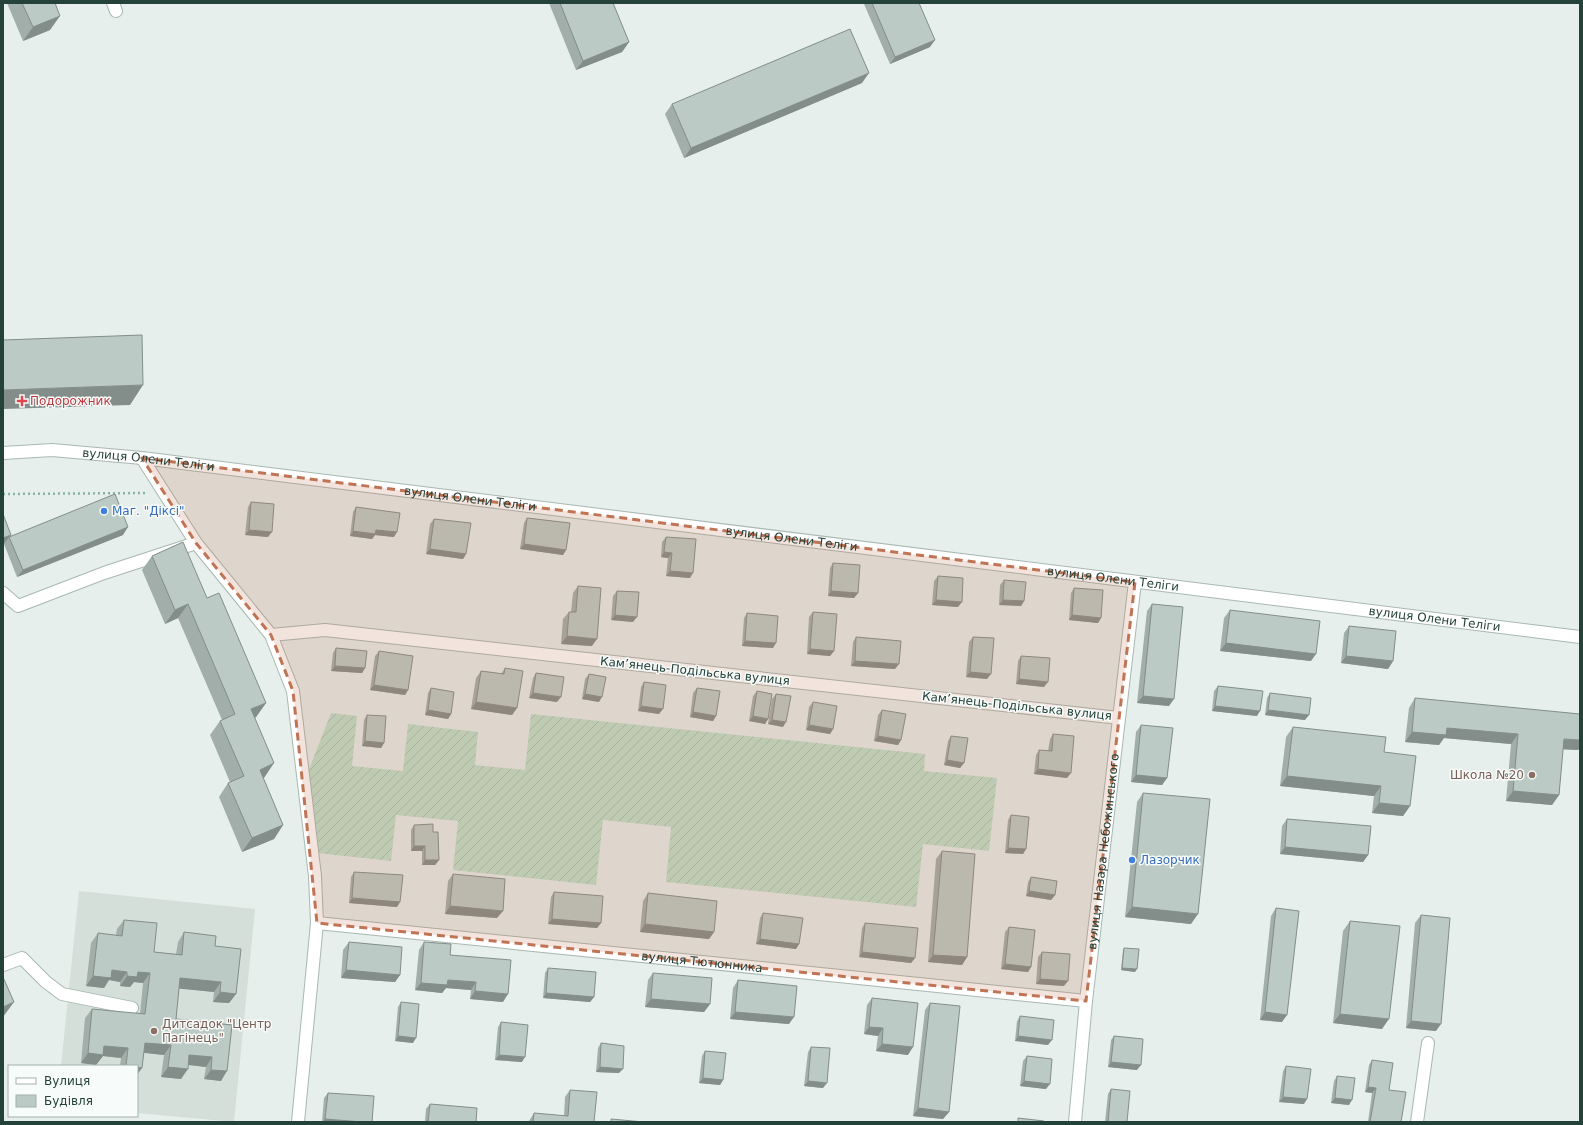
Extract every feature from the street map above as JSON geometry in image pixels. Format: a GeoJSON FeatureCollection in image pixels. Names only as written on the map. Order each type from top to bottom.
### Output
{"type":"FeatureCollection","features":[{"type":"Feature","properties":{"kind":"street","name":"вулиця Олени Теліги"},"geometry":{"type":"LineString","coordinates":[[3,453],[52,450],[142,458],[1580,637]]}},
{"type":"Feature","properties":{"kind":"street"},"geometry":{"type":"LineString","coordinates":[[142,458],[166,493],[196,543],[271,635],[293,691],[315,876],[317,922],[298,1122]]}},
{"type":"Feature","properties":{"kind":"street"},"geometry":{"type":"LineString","coordinates":[[3,593],[18,606],[104,573],[196,543]]}},
{"type":"Feature","properties":{"kind":"street","name":"вулиця Назара Небожинського"},"geometry":{"type":"LineString","coordinates":[[1074,1122],[1086,1001],[1135,582]]}},
{"type":"Feature","properties":{"kind":"street","name":"Камʼянець-Подільська вулиця"},"geometry":{"type":"LineString","coordinates":[[271,635],[325,630],[1119,718]]}},
{"type":"Feature","properties":{"kind":"street","name":"вулиця Тютюнника"},"geometry":{"type":"LineString","coordinates":[[317,922],[1086,1001]]}},
{"type":"Feature","properties":{"kind":"street"},"geometry":{"type":"LineString","coordinates":[[3,964],[22,958],[46,982],[62,994],[132,1008]]}},
{"type":"Feature","properties":{"kind":"street"},"geometry":{"type":"LineString","coordinates":[[1417,1122],[1428,1043]]}},
{"type":"Feature","properties":{"kind":"path"},"geometry":{"type":"LineString","coordinates":[[3,494],[166,493]]}},
{"type":"Feature","properties":{"kind":"highlighted area"},"geometry":{"type":"Polygon","coordinates":[[[142,458],[1135,582],[1086,1001],[317,923],[293,691],[271,635],[196,543],[142,458]]]}},
{"type":"Feature","properties":{"kind":"shaded area","name":"Дитсадок \"Центр Пагінець\""},"geometry":{"type":"Polygon","coordinates":[[[79,891],[255,909],[234,1122],[138,1113],[138,1065],[61,1065],[79,891]]]}},
{"type":"Feature","properties":{"kind":"green space"},"geometry":{"type":"Polygon","coordinates":[[[331,713],[357,716],[352,766],[403,771],[408,724],[478,732],[475,765],[525,770],[531,714],[925,754],[924,771],[997,778],[989,851],[923,844],[916,907],[666,882],[671,827],[603,820],[596,885],[453,870],[458,821],[396,815],[391,861],[317,853],[308,772],[331,713]]]}},
{"type":"Feature","properties":{"kind":"building"},"geometry":{"type":"Polygon","coordinates":[[[22,3],[55,3],[60,16],[33,27],[22,3]]]}},
{"type":"Feature","properties":{"kind":"building"},"geometry":{"type":"Polygon","coordinates":[[[560,3],[613,3],[629,42],[583,61],[560,3]]]}},
{"type":"Feature","properties":{"kind":"building"},"geometry":{"type":"Polygon","coordinates":[[[872,3],[919,3],[935,40],[895,57],[872,3]]]}},
{"type":"Feature","properties":{"kind":"building"},"geometry":{"type":"Polygon","coordinates":[[[850,29],[869,73],[691,148],[672,104],[850,29]]]}},
{"type":"Feature","properties":{"kind":"building"},"geometry":{"type":"Polygon","coordinates":[[[142,335],[143,385],[3,390],[3,340],[142,335]]]}},
{"type":"Feature","properties":{"kind":"building"},"geometry":{"type":"Polygon","coordinates":[[[115,494],[128,527],[23,570],[9,537],[115,494]]]}},
{"type":"Feature","properties":{"kind":"building"},"geometry":{"type":"Polygon","coordinates":[[[251,502],[274,504],[272,532],[249,530],[251,502]]]}},
{"type":"Feature","properties":{"kind":"building"},"geometry":{"type":"Polygon","coordinates":[[[356,507],[400,513],[397,532],[376,530],[375,534],[353,531],[356,507]]]}},
{"type":"Feature","properties":{"kind":"building"},"geometry":{"type":"Polygon","coordinates":[[[3,514],[11,535],[3,538],[3,514]]]}},
{"type":"Feature","properties":{"kind":"building"},"geometry":{"type":"Polygon","coordinates":[[[527,518],[570,523],[566,550],[524,544],[527,518]]]}},
{"type":"Feature","properties":{"kind":"building"},"geometry":{"type":"Polygon","coordinates":[[[434,519],[471,523],[466,554],[430,549],[434,519]]]}},
{"type":"Feature","properties":{"kind":"building"},"geometry":{"type":"Polygon","coordinates":[[[666,537],[696,539],[693,573],[670,571],[672,553],[664,552],[666,537]]]}},
{"type":"Feature","properties":{"kind":"building"},"geometry":{"type":"Polygon","coordinates":[[[183,542],[207,598],[219,593],[266,703],[251,709],[274,763],[260,770],[283,825],[252,838],[228,783],[244,776],[220,721],[235,714],[188,604],[175,610],[152,556],[183,542]]]}},
{"type":"Feature","properties":{"kind":"building"},"geometry":{"type":"Polygon","coordinates":[[[833,563],[860,565],[858,593],[831,591],[833,563]]]}},
{"type":"Feature","properties":{"kind":"building"},"geometry":{"type":"Polygon","coordinates":[[[938,576],[963,578],[962,602],[936,600],[938,576]]]}},
{"type":"Feature","properties":{"kind":"building"},"geometry":{"type":"Polygon","coordinates":[[[1004,580],[1026,582],[1024,601],[1003,600],[1004,580]]]}},
{"type":"Feature","properties":{"kind":"building"},"geometry":{"type":"Polygon","coordinates":[[[578,586],[601,588],[597,639],[567,636],[569,612],[576,612],[578,586]]]}},
{"type":"Feature","properties":{"kind":"building"},"geometry":{"type":"Polygon","coordinates":[[[1074,588],[1103,590],[1101,618],[1072,615],[1074,588]]]}},
{"type":"Feature","properties":{"kind":"building"},"geometry":{"type":"Polygon","coordinates":[[[617,591],[639,592],[637,617],[615,615],[617,591]]]}},
{"type":"Feature","properties":{"kind":"building"},"geometry":{"type":"Polygon","coordinates":[[[1152,604],[1183,607],[1174,699],[1143,696],[1152,604]]]}},
{"type":"Feature","properties":{"kind":"building"},"geometry":{"type":"Polygon","coordinates":[[[1230,610],[1320,621],[1316,654],[1226,643],[1230,610]]]}},
{"type":"Feature","properties":{"kind":"building"},"geometry":{"type":"Polygon","coordinates":[[[813,612],[837,614],[834,651],[810,649],[813,612]]]}},
{"type":"Feature","properties":{"kind":"building"},"geometry":{"type":"Polygon","coordinates":[[[747,613],[778,616],[776,643],[745,641],[747,613]]]}},
{"type":"Feature","properties":{"kind":"building"},"geometry":{"type":"Polygon","coordinates":[[[1349,626],[1396,631],[1393,661],[1346,656],[1349,626]]]}},
{"type":"Feature","properties":{"kind":"building"},"geometry":{"type":"Polygon","coordinates":[[[856,637],[901,641],[899,664],[855,661],[856,637]]]}},
{"type":"Feature","properties":{"kind":"building"},"geometry":{"type":"Polygon","coordinates":[[[973,637],[994,638],[991,674],[970,672],[973,637]]]}},
{"type":"Feature","properties":{"kind":"building"},"geometry":{"type":"Polygon","coordinates":[[[336,648],[367,651],[365,668],[335,666],[336,648]]]}},
{"type":"Feature","properties":{"kind":"building"},"geometry":{"type":"Polygon","coordinates":[[[379,651],[413,656],[408,690],[374,685],[379,651]]]}},
{"type":"Feature","properties":{"kind":"building"},"geometry":{"type":"Polygon","coordinates":[[[1021,656],[1050,658],[1048,682],[1019,679],[1021,656]]]}},
{"type":"Feature","properties":{"kind":"building"},"geometry":{"type":"Polygon","coordinates":[[[505,668],[523,671],[517,708],[476,702],[481,671],[504,674],[505,668]]]}},
{"type":"Feature","properties":{"kind":"building"},"geometry":{"type":"Polygon","coordinates":[[[536,673],[564,677],[561,697],[533,693],[536,673]]]}},
{"type":"Feature","properties":{"kind":"building"},"geometry":{"type":"Polygon","coordinates":[[[589,674],[606,677],[602,697],[585,694],[589,674]]]}},
{"type":"Feature","properties":{"kind":"building"},"geometry":{"type":"Polygon","coordinates":[[[644,682],[666,685],[663,709],[641,706],[644,682]]]}},
{"type":"Feature","properties":{"kind":"building"},"geometry":{"type":"Polygon","coordinates":[[[1218,686],[1263,691],[1260,711],[1215,706],[1218,686]]]}},
{"type":"Feature","properties":{"kind":"building"},"geometry":{"type":"Polygon","coordinates":[[[431,688],[454,692],[451,714],[428,710],[431,688]]]}},
{"type":"Feature","properties":{"kind":"building"},"geometry":{"type":"Polygon","coordinates":[[[697,688],[720,691],[716,716],[693,712],[697,688]]]}},
{"type":"Feature","properties":{"kind":"building"},"geometry":{"type":"Polygon","coordinates":[[[757,691],[772,694],[768,719],[753,716],[757,691]]]}},
{"type":"Feature","properties":{"kind":"building"},"geometry":{"type":"Polygon","coordinates":[[[1270,693],[1311,698],[1309,715],[1268,710],[1270,693]]]}},
{"type":"Feature","properties":{"kind":"building"},"geometry":{"type":"Polygon","coordinates":[[[776,694],[791,696],[786,722],[772,720],[776,694]]]}},
{"type":"Feature","properties":{"kind":"building","name":"Школа №20"},"geometry":{"type":"Polygon","coordinates":[[[1415,698],[1580,714],[1580,740],[1564,739],[1559,795],[1513,791],[1518,734],[1447,728],[1446,735],[1412,732],[1415,698]]]}},
{"type":"Feature","properties":{"kind":"building"},"geometry":{"type":"Polygon","coordinates":[[[813,702],[837,706],[833,729],[809,725],[813,702]]]}},
{"type":"Feature","properties":{"kind":"building"},"geometry":{"type":"Polygon","coordinates":[[[882,710],[906,714],[901,740],[878,736],[882,710]]]}},
{"type":"Feature","properties":{"kind":"building"},"geometry":{"type":"Polygon","coordinates":[[[367,715],[386,716],[384,743],[365,741],[367,715]]]}},
{"type":"Feature","properties":{"kind":"building"},"geometry":{"type":"Polygon","coordinates":[[[1141,725],[1173,728],[1167,778],[1136,775],[1141,725]]]}},
{"type":"Feature","properties":{"kind":"building"},"geometry":{"type":"Polygon","coordinates":[[[1293,727],[1386,737],[1384,752],[1416,756],[1410,806],[1379,803],[1381,786],[1287,776],[1293,727]]]}},
{"type":"Feature","properties":{"kind":"building"},"geometry":{"type":"Polygon","coordinates":[[[1053,734],[1074,736],[1071,773],[1038,769],[1039,750],[1052,751],[1053,734]]]}},
{"type":"Feature","properties":{"kind":"building"},"geometry":{"type":"Polygon","coordinates":[[[951,736],[968,738],[964,763],[947,760],[951,736]]]}},
{"type":"Feature","properties":{"kind":"building"},"geometry":{"type":"Polygon","coordinates":[[[1143,793],[1210,799],[1198,914],[1132,907],[1143,793]]]}},
{"type":"Feature","properties":{"kind":"building"},"geometry":{"type":"Polygon","coordinates":[[[1011,815],[1029,817],[1026,849],[1008,848],[1011,815]]]}},
{"type":"Feature","properties":{"kind":"building"},"geometry":{"type":"Polygon","coordinates":[[[1287,819],[1371,826],[1368,855],[1285,847],[1287,819]]]}},
{"type":"Feature","properties":{"kind":"building"},"geometry":{"type":"Polygon","coordinates":[[[433,824],[433,832],[438,832],[439,860],[425,860],[425,846],[414,846],[414,825],[433,824]]]}},
{"type":"Feature","properties":{"kind":"building"},"geometry":{"type":"Polygon","coordinates":[[[942,851],[975,854],[967,957],[933,955],[942,851]]]}},
{"type":"Feature","properties":{"kind":"building"},"geometry":{"type":"Polygon","coordinates":[[[354,872],[403,875],[400,902],[352,898],[354,872]]]}},
{"type":"Feature","properties":{"kind":"building"},"geometry":{"type":"Polygon","coordinates":[[[453,874],[505,879],[503,911],[450,906],[453,874]]]}},
{"type":"Feature","properties":{"kind":"building"},"geometry":{"type":"Polygon","coordinates":[[[1031,877],[1057,881],[1055,895],[1029,891],[1031,877]]]}},
{"type":"Feature","properties":{"kind":"building"},"geometry":{"type":"Polygon","coordinates":[[[554,892],[603,896],[601,923],[552,919],[554,892]]]}},
{"type":"Feature","properties":{"kind":"building"},"geometry":{"type":"Polygon","coordinates":[[[648,893],[717,901],[714,932],[645,924],[648,893]]]}},
{"type":"Feature","properties":{"kind":"building"},"geometry":{"type":"Polygon","coordinates":[[[1276,908],[1299,911],[1287,1015],[1265,1012],[1276,908]]]}},
{"type":"Feature","properties":{"kind":"building"},"geometry":{"type":"Polygon","coordinates":[[[763,913],[803,918],[799,944],[760,939],[763,913]]]}},
{"type":"Feature","properties":{"kind":"building"},"geometry":{"type":"Polygon","coordinates":[[[1421,915],[1450,918],[1441,1024],[1411,1021],[1421,915]]]}},
{"type":"Feature","properties":{"kind":"building"},"geometry":{"type":"Polygon","coordinates":[[[124,920],[157,923],[154,952],[182,955],[184,932],[216,936],[215,946],[241,949],[236,994],[220,992],[221,982],[180,978],[176,1019],[232,1025],[227,1071],[211,1070],[212,1057],[189,1055],[188,1069],[168,1067],[171,1045],[145,1043],[142,1068],[138,1067],[138,1065],[126,1065],[128,1048],[104,1046],[103,1055],[88,1053],[92,1009],[145,1014],[150,973],[138,972],[137,977],[127,976],[127,972],[112,970],[111,978],[93,976],[98,933],[122,936],[124,920]]]}},
{"type":"Feature","properties":{"kind":"building"},"geometry":{"type":"Polygon","coordinates":[[[1350,921],[1400,926],[1389,1019],[1340,1014],[1350,921]]]}},
{"type":"Feature","properties":{"kind":"building"},"geometry":{"type":"Polygon","coordinates":[[[865,923],[918,928],[915,958],[862,952],[865,923]]]}},
{"type":"Feature","properties":{"kind":"building"},"geometry":{"type":"Polygon","coordinates":[[[1009,927],[1035,930],[1031,967],[1005,964],[1009,927]]]}},
{"type":"Feature","properties":{"kind":"building"},"geometry":{"type":"Polygon","coordinates":[[[349,942],[402,947],[400,975],[346,970],[349,942]]]}},
{"type":"Feature","properties":{"kind":"building"},"geometry":{"type":"Polygon","coordinates":[[[424,942],[451,944],[450,955],[511,960],[508,994],[475,991],[476,982],[448,980],[447,985],[421,983],[424,942]]]}},
{"type":"Feature","properties":{"kind":"building"},"geometry":{"type":"Polygon","coordinates":[[[1124,948],[1139,949],[1137,969],[1122,968],[1124,948]]]}},
{"type":"Feature","properties":{"kind":"building"},"geometry":{"type":"Polygon","coordinates":[[[1042,952],[1070,954],[1068,981],[1040,979],[1042,952]]]}},
{"type":"Feature","properties":{"kind":"building"},"geometry":{"type":"Polygon","coordinates":[[[548,968],[596,972],[594,997],[546,993],[548,968]]]}},
{"type":"Feature","properties":{"kind":"building"},"geometry":{"type":"Polygon","coordinates":[[[653,973],[712,978],[710,1004],[651,999],[653,973]]]}},
{"type":"Feature","properties":{"kind":"building"},"geometry":{"type":"Polygon","coordinates":[[[3,977],[14,1002],[3,1007],[3,977]]]}},
{"type":"Feature","properties":{"kind":"building"},"geometry":{"type":"Polygon","coordinates":[[[738,980],[797,986],[794,1017],[735,1012],[738,980]]]}},
{"type":"Feature","properties":{"kind":"building"},"geometry":{"type":"Polygon","coordinates":[[[872,998],[918,1003],[913,1047],[882,1044],[883,1028],[869,1027],[872,998]]]}},
{"type":"Feature","properties":{"kind":"building"},"geometry":{"type":"Polygon","coordinates":[[[401,1002],[419,1004],[416,1038],[398,1036],[401,1002]]]}},
{"type":"Feature","properties":{"kind":"building"},"geometry":{"type":"Polygon","coordinates":[[[930,1003],[960,1006],[949,1112],[918,1108],[930,1003]]]}},
{"type":"Feature","properties":{"kind":"building"},"geometry":{"type":"Polygon","coordinates":[[[1020,1016],[1054,1020],[1052,1040],[1018,1036],[1020,1016]]]}},
{"type":"Feature","properties":{"kind":"building"},"geometry":{"type":"Polygon","coordinates":[[[501,1022],[528,1025],[525,1057],[499,1055],[501,1022]]]}},
{"type":"Feature","properties":{"kind":"building"},"geometry":{"type":"Polygon","coordinates":[[[1114,1036],[1143,1039],[1141,1065],[1111,1062],[1114,1036]]]}},
{"type":"Feature","properties":{"kind":"building"},"geometry":{"type":"Polygon","coordinates":[[[601,1043],[624,1046],[623,1069],[600,1067],[601,1043]]]}},
{"type":"Feature","properties":{"kind":"building"},"geometry":{"type":"Polygon","coordinates":[[[811,1047],[830,1048],[827,1083],[808,1081],[811,1047]]]}},
{"type":"Feature","properties":{"kind":"building"},"geometry":{"type":"Polygon","coordinates":[[[705,1051],[726,1053],[723,1080],[703,1078],[705,1051]]]}},
{"type":"Feature","properties":{"kind":"building"},"geometry":{"type":"Polygon","coordinates":[[[1027,1056],[1052,1059],[1050,1084],[1024,1081],[1027,1056]]]}},
{"type":"Feature","properties":{"kind":"building"},"geometry":{"type":"Polygon","coordinates":[[[1372,1060],[1393,1063],[1389,1090],[1406,1092],[1401,1122],[1370,1122],[1376,1088],[1368,1087],[1372,1060]]]}},
{"type":"Feature","properties":{"kind":"building"},"geometry":{"type":"Polygon","coordinates":[[[1286,1066],[1311,1069],[1307,1099],[1283,1097],[1286,1066]]]}},
{"type":"Feature","properties":{"kind":"building"},"geometry":{"type":"Polygon","coordinates":[[[1337,1076],[1355,1078],[1352,1100],[1335,1098],[1337,1076]]]}},
{"type":"Feature","properties":{"kind":"building"},"geometry":{"type":"Polygon","coordinates":[[[1111,1089],[1130,1091],[1127,1122],[1108,1122],[1111,1089]]]}},
{"type":"Feature","properties":{"kind":"building"},"geometry":{"type":"Polygon","coordinates":[[[570,1090],[597,1092],[594,1122],[533,1122],[534,1113],[568,1116],[570,1090]]]}},
{"type":"Feature","properties":{"kind":"building"},"geometry":{"type":"Polygon","coordinates":[[[328,1093],[374,1096],[372,1122],[325,1119],[328,1093]]]}},
{"type":"Feature","properties":{"kind":"building"},"geometry":{"type":"Polygon","coordinates":[[[430,1104],[477,1108],[476,1122],[428,1122],[430,1104]]]}},
{"type":"Feature","properties":{"kind":"building"},"geometry":{"type":"Polygon","coordinates":[[[1018,1118],[1044,1121],[1044,1122],[1018,1122],[1018,1118]]]}},
{"type":"Feature","properties":{"kind":"building"},"geometry":{"type":"Polygon","coordinates":[[[611,1119],[644,1122],[611,1122],[611,1119]]]}},
{"type":"Feature","properties":{"kind":"place","name":"Подорожник"},"geometry":{"type":"Point","coordinates":[22,401]}},
{"type":"Feature","properties":{"kind":"place","name":"Маг. \"Діксі\""},"geometry":{"type":"Point","coordinates":[104,511]}},
{"type":"Feature","properties":{"kind":"place","name":"Школа №20"},"geometry":{"type":"Point","coordinates":[1532,775]}},
{"type":"Feature","properties":{"kind":"place","name":"Лазорчик"},"geometry":{"type":"Point","coordinates":[1132,860]}},
{"type":"Feature","properties":{"kind":"place","name":"Дитсадок \"Центр Пагінець\""},"geometry":{"type":"Point","coordinates":[154,1031]}}]}
